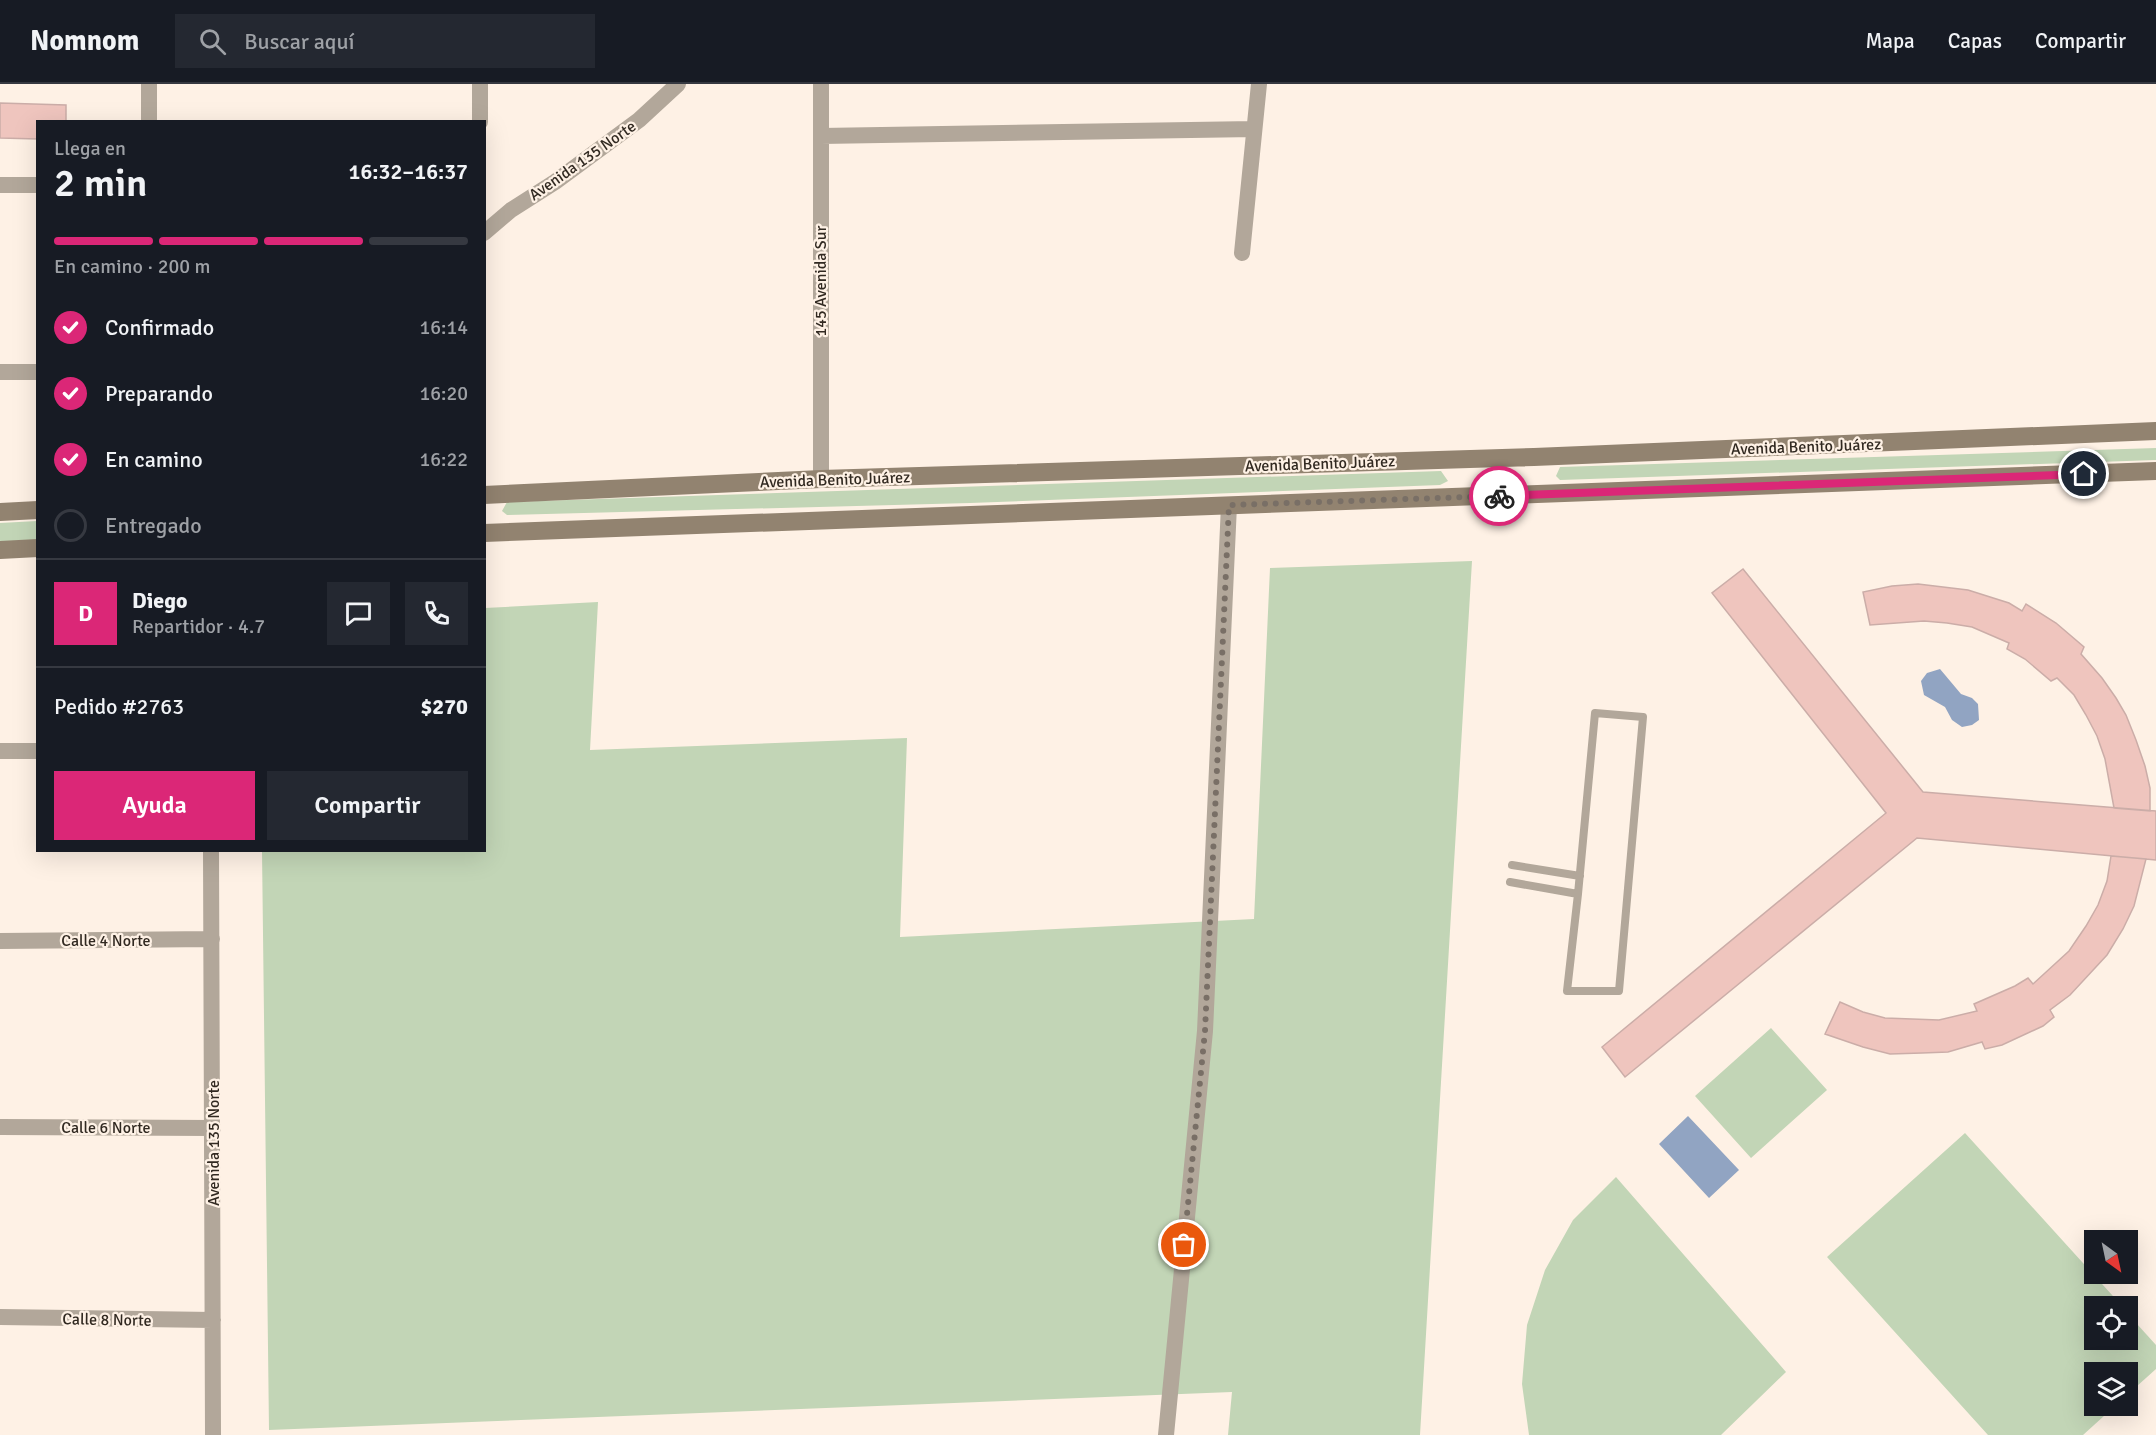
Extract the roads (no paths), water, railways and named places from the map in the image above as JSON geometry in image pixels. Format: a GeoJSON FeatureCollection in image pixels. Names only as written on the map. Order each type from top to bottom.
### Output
{"type":"FeatureCollection","features":[{"type":"Feature","properties":{"kind":"main road","name":"Avenida Benito Juárez"},"geometry":{"type":"LineString","coordinates":[[486,495],[821,479],[1523,457],[2156,431]]}},
{"type":"Feature","properties":{"kind":"main road"},"geometry":{"type":"LineString","coordinates":[[486,532],[2156,471]]}},
{"type":"Feature","properties":{"kind":"main road"},"geometry":{"type":"LineString","coordinates":[[0,512],[36,510]]}},
{"type":"Feature","properties":{"kind":"main road"},"geometry":{"type":"LineString","coordinates":[[0,550],[36,548]]}},
{"type":"Feature","properties":{"kind":"street"},"geometry":{"type":"LineString","coordinates":[[149,84],[149,120]]}},
{"type":"Feature","properties":{"kind":"street"},"geometry":{"type":"LineString","coordinates":[[480,84],[480,120]]}},
{"type":"Feature","properties":{"kind":"street","name":"Avenida 135 Norte"},"geometry":{"type":"LineString","coordinates":[[486,231],[511,210],[555,182],[639,120],[678,84]]}},
{"type":"Feature","properties":{"kind":"street","name":"145 Avenida Sur"},"geometry":{"type":"LineString","coordinates":[[821,84],[821,479]]}},
{"type":"Feature","properties":{"kind":"street"},"geometry":{"type":"LineString","coordinates":[[1242,253],[1259,84]]}},
{"type":"Feature","properties":{"kind":"street"},"geometry":{"type":"LineString","coordinates":[[820,135],[1254,129]]}},
{"type":"Feature","properties":{"kind":"street"},"geometry":{"type":"LineString","coordinates":[[0,185],[36,185]]}},
{"type":"Feature","properties":{"kind":"street"},"geometry":{"type":"LineString","coordinates":[[0,372],[36,372]]}},
{"type":"Feature","properties":{"kind":"street"},"geometry":{"type":"LineString","coordinates":[[1166,1435],[1205,1031],[1229,505]]}},
{"type":"Feature","properties":{"kind":"street"},"geometry":{"type":"LineString","coordinates":[[0,751],[36,751]]}},
{"type":"Feature","properties":{"kind":"street","name":"Avenida 135 Norte"},"geometry":{"type":"LineString","coordinates":[[211,852],[213,1435]]}},
{"type":"Feature","properties":{"kind":"street","name":"Calle 4 Norte"},"geometry":{"type":"LineString","coordinates":[[0,941],[212,939]]}},
{"type":"Feature","properties":{"kind":"street","name":"Calle 6 Norte"},"geometry":{"type":"LineString","coordinates":[[0,1127],[213,1128]]}},
{"type":"Feature","properties":{"kind":"street","name":"Calle 8 Norte"},"geometry":{"type":"LineString","coordinates":[[0,1317],[213,1320]]}},
{"type":"Feature","properties":{"kind":"lane"},"geometry":{"type":"LineString","coordinates":[[1595,713],[1643,717],[1619,991],[1567,991],[1578,894],[1595,713]]}},
{"type":"Feature","properties":{"kind":"lane"},"geometry":{"type":"LineString","coordinates":[[1512,865],[1580,876]]}},
{"type":"Feature","properties":{"kind":"lane"},"geometry":{"type":"LineString","coordinates":[[1510,882],[1578,894]]}},
{"type":"Feature","properties":{"kind":"water"},"geometry":{"type":"Polygon","coordinates":[[[1940,669],[1961,694],[1972,698],[1978,704],[1979,720],[1972,725],[1962,727],[1952,720],[1945,707],[1924,695],[1921,681],[1927,673],[1940,669]]]}},
{"type":"Feature","properties":{"kind":"water"},"geometry":{"type":"Polygon","coordinates":[[[1688,1116],[1739,1170],[1709,1198],[1659,1144],[1688,1116]]]}}]}
